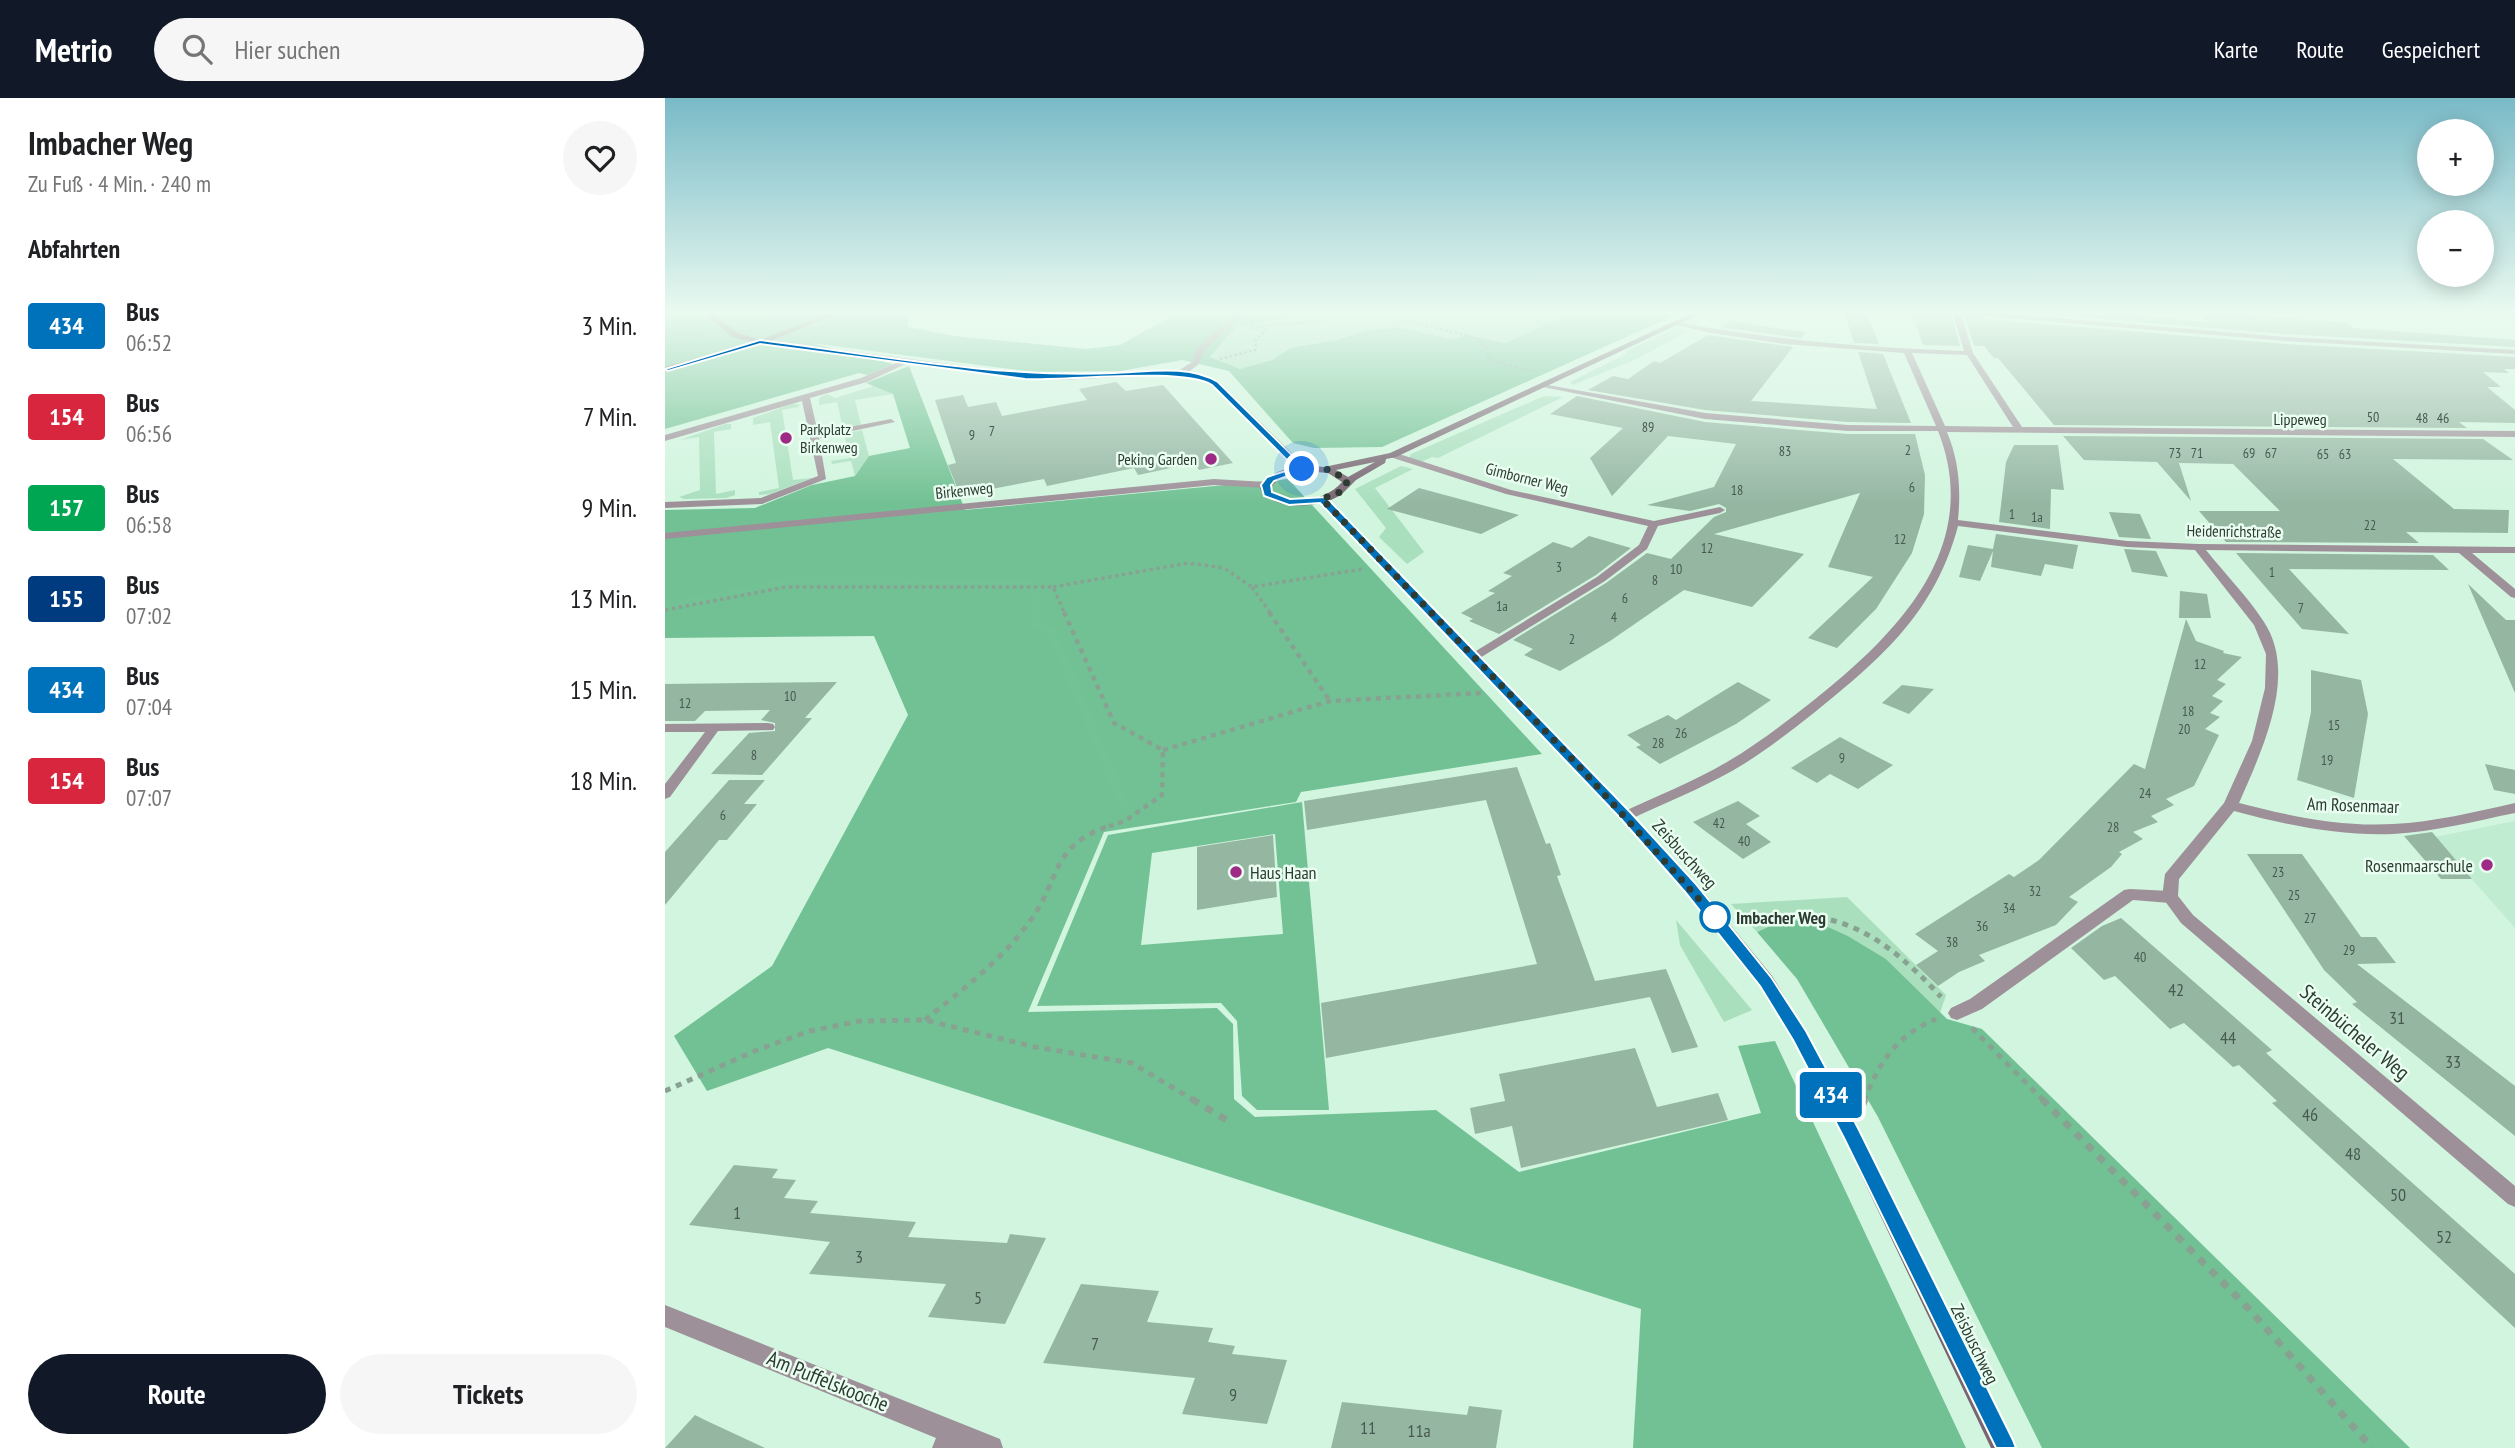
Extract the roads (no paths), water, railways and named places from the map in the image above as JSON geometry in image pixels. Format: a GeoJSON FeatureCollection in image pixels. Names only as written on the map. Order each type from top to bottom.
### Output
{"type":"FeatureCollection","features":[{"type":"Feature","properties":{"kind":"street"},"geometry":{"type":"LineString","coordinates":[[665,438],[872,377]]}},
{"type":"Feature","properties":{"kind":"street"},"geometry":{"type":"LineString","coordinates":[[1198,377],[1215,383],[1302,469]]}},
{"type":"Feature","properties":{"kind":"street"},"geometry":{"type":"LineString","coordinates":[[1390,456],[1279,475],[1266,485],[1267,494],[1280,500],[1300,502],[1322,499],[1340,492],[1347,482],[1390,456],[1561,377]]}},
{"type":"Feature","properties":{"kind":"street"},"geometry":{"type":"LineString","coordinates":[[1626,816],[1730,766],[1801,716],[1870,659],[1912,615],[1935,579],[1948,548],[1956,489],[1953,461],[1918,377]]}},
{"type":"Feature","properties":{"kind":"street"},"geometry":{"type":"LineString","coordinates":[[1985,377],[2020,431]]}},
{"type":"Feature","properties":{"kind":"street","name":"Lippeweg"},"geometry":{"type":"LineString","coordinates":[[1542,386],[1706,416],[1835,427],[2515,434]]}},
{"type":"Feature","properties":{"kind":"street"},"geometry":{"type":"LineString","coordinates":[[665,505],[762,501],[823,477],[807,400],[802,398]]}},
{"type":"Feature","properties":{"kind":"street"},"geometry":{"type":"LineString","coordinates":[[815,436],[891,422]]}},
{"type":"Feature","properties":{"kind":"street","name":"Gimborner Weg"},"geometry":{"type":"LineString","coordinates":[[1390,456],[1509,492],[1654,524],[1720,510]]}},
{"type":"Feature","properties":{"kind":"street"},"geometry":{"type":"LineString","coordinates":[[1326,469],[1341,474],[1347,482]]}},
{"type":"Feature","properties":{"kind":"street","name":"Birkenweg"},"geometry":{"type":"LineString","coordinates":[[665,536],[1214,482],[1266,485]]}},
{"type":"Feature","properties":{"kind":"street","name":"Zeisbuschweg"},"geometry":{"type":"LineString","coordinates":[[1322,499],[1626,816],[1766,981],[1851,1134],[2004,1448]]}},
{"type":"Feature","properties":{"kind":"street","name":"Heidenrichstraße"},"geometry":{"type":"LineString","coordinates":[[1953,522],[2127,544],[2515,550]]}},
{"type":"Feature","properties":{"kind":"street"},"geometry":{"type":"LineString","coordinates":[[1475,657],[1601,579],[1643,547],[1654,524]]}},
{"type":"Feature","properties":{"kind":"street"},"geometry":{"type":"LineString","coordinates":[[1957,1013],[1976,1004],[2130,894],[2170,897],[2171,877],[2231,805],[2259,741],[2271,688],[2272,654],[2260,624],[2198,547]]}},
{"type":"Feature","properties":{"kind":"street"},"geometry":{"type":"LineString","coordinates":[[2461,549],[2515,595]]}},
{"type":"Feature","properties":{"kind":"street"},"geometry":{"type":"LineString","coordinates":[[665,794],[715,727]]}},
{"type":"Feature","properties":{"kind":"street"},"geometry":{"type":"LineString","coordinates":[[665,728],[768,727]]}},
{"type":"Feature","properties":{"kind":"street","name":"Am Rosenmaar"},"geometry":{"type":"LineString","coordinates":[[2231,805],[2280,819],[2328,827],[2393,829],[2515,808]]}},
{"type":"Feature","properties":{"kind":"street","name":"Steinbücheler Weg"},"geometry":{"type":"LineString","coordinates":[[2170,897],[2186,919],[2515,1198]]}},
{"type":"Feature","properties":{"kind":"street","name":"Am Puffelskooche"},"geometry":{"type":"LineString","coordinates":[[665,1316],[948,1440],[991,1448]]}},
{"type":"Feature","properties":{"kind":"waterway"},"geometry":{"type":"LineString","coordinates":[[666,606],[795,580],[1032,582]]}},
{"type":"Feature","properties":{"kind":"waterway"},"geometry":{"type":"LineString","coordinates":[[1036,614],[1038,597]]}},
{"type":"Feature","properties":{"kind":"waterway"},"geometry":{"type":"LineString","coordinates":[[1036,612],[1035,622],[1053,635],[1124,805]]}},
{"type":"Feature","properties":{"kind":"place","name":"Parkplatz Birkenweg"},"geometry":{"type":"Point","coordinates":[786,438]}},
{"type":"Feature","properties":{"kind":"place","name":"Peking Garden"},"geometry":{"type":"Point","coordinates":[1211,459]}},
{"type":"Feature","properties":{"kind":"place","name":"Rosenmaarschule"},"geometry":{"type":"Point","coordinates":[2487,865]}},
{"type":"Feature","properties":{"kind":"place","name":"Haus Haan"},"geometry":{"type":"Point","coordinates":[1236,872]}},
{"type":"Feature","properties":{"kind":"place","name":"Imbacher Weg"},"geometry":{"type":"Point","coordinates":[1715,917]}}]}
